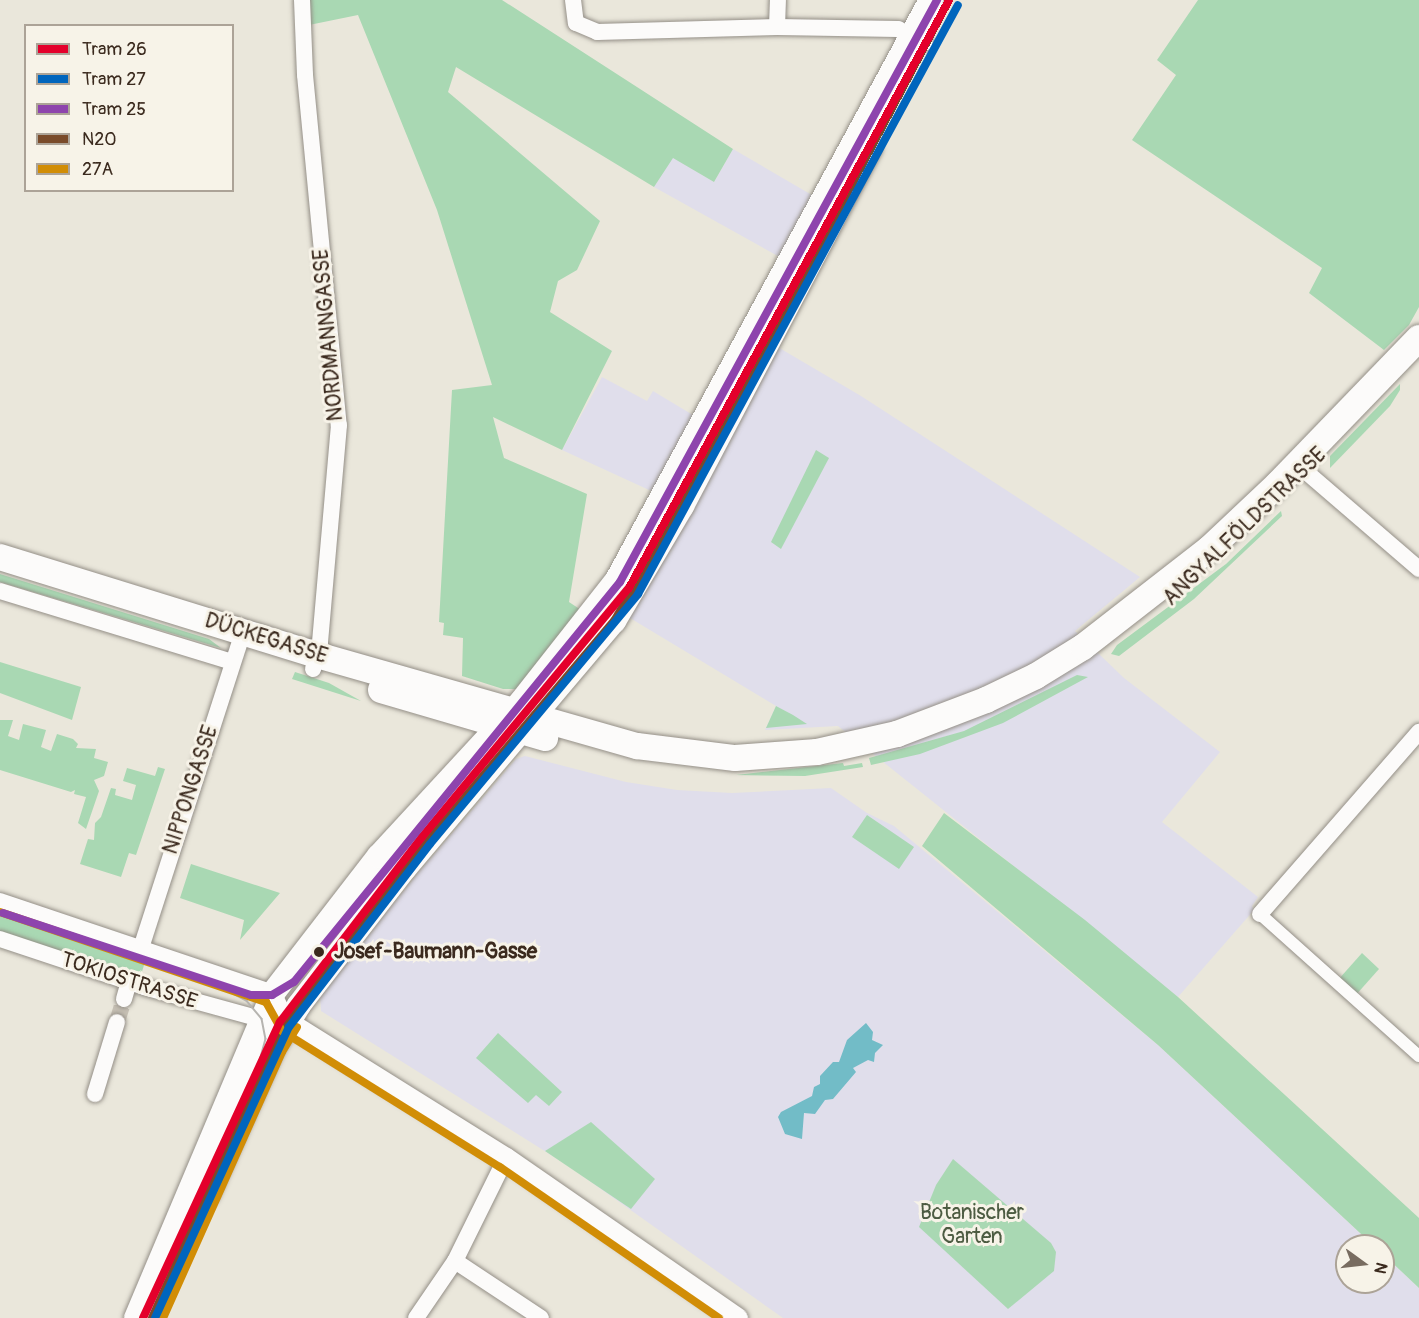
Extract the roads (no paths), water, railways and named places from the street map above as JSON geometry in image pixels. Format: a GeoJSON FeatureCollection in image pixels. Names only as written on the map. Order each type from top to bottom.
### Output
{"type":"FeatureCollection","features":[{"type":"Feature","properties":{"kind":"main road"},"geometry":{"type":"LineString","coordinates":[[919,39],[931,0]]}},
{"type":"Feature","properties":{"kind":"main road"},"geometry":{"type":"LineString","coordinates":[[152,1318],[273,1047],[288,1022],[516,721],[617,580],[919,39],[949,0]]}},
{"type":"Feature","properties":{"kind":"main road","name":"ANGYALFÖLDSTRASSE"},"geometry":{"type":"LineString","coordinates":[[1302,468],[1419,338]]}},
{"type":"Feature","properties":{"kind":"main road","name":"ANGYALFÖLDSTRASSE"},"geometry":{"type":"LineString","coordinates":[[516,721],[627,761],[687,769],[736,770],[823,760],[904,744],[993,711],[1088,659],[1167,604],[1419,354]]}},
{"type":"Feature","properties":{"kind":"main road","name":"DÜCKEGASSE"},"geometry":{"type":"LineString","coordinates":[[0,557],[238,646]]}},
{"type":"Feature","properties":{"kind":"main road","name":"DÜCKEGASSE"},"geometry":{"type":"LineString","coordinates":[[0,571],[238,646],[315,662],[516,721]]}},
{"type":"Feature","properties":{"kind":"main road"},"geometry":{"type":"LineString","coordinates":[[136,1318],[253,1047],[259,1021],[273,993],[379,856],[516,721]]}},
{"type":"Feature","properties":{"kind":"street","name":"NORDMANNGASSE"},"geometry":{"type":"LineString","coordinates":[[302,0],[305,75],[339,425],[315,662]]}},
{"type":"Feature","properties":{"kind":"street"},"geometry":{"type":"LineString","coordinates":[[573,0],[576,23],[597,32],[777,27],[898,29],[919,39]]}},
{"type":"Feature","properties":{"kind":"street"},"geometry":{"type":"LineString","coordinates":[[777,27],[778,0]]}},
{"type":"Feature","properties":{"kind":"street"},"geometry":{"type":"LineString","coordinates":[[1302,468],[1419,569]]}},
{"type":"Feature","properties":{"kind":"street","name":"DÜCKEGASSE"},"geometry":{"type":"LineString","coordinates":[[0,591],[238,646]]}},
{"type":"Feature","properties":{"kind":"street","name":"NIPPONGASSE"},"geometry":{"type":"LineString","coordinates":[[141,948],[238,646]]}},
{"type":"Feature","properties":{"kind":"street"},"geometry":{"type":"LineString","coordinates":[[1419,732],[1260,914],[1419,1056]]}},
{"type":"Feature","properties":{"kind":"street","name":"TOKIOSTRASSE"},"geometry":{"type":"LineString","coordinates":[[0,901],[273,993]]}},
{"type":"Feature","properties":{"kind":"street","name":"TOKIOSTRASSE"},"geometry":{"type":"LineString","coordinates":[[0,939],[129,982],[259,1021]]}},
{"type":"Feature","properties":{"kind":"street"},"geometry":{"type":"LineString","coordinates":[[124,999],[129,982]]}},
{"type":"Feature","properties":{"kind":"street"},"geometry":{"type":"LineString","coordinates":[[273,993],[288,1022]]}},
{"type":"Feature","properties":{"kind":"street"},"geometry":{"type":"LineString","coordinates":[[259,1021],[288,1022],[506,1158],[737,1318]]}},
{"type":"Feature","properties":{"kind":"street"},"geometry":{"type":"LineString","coordinates":[[95,1094],[117,1022]]}},
{"type":"Feature","properties":{"kind":"street"},"geometry":{"type":"LineString","coordinates":[[416,1318],[456,1260],[506,1158]]}},
{"type":"Feature","properties":{"kind":"street"},"geometry":{"type":"LineString","coordinates":[[456,1260],[541,1318]]}},
{"type":"Feature","properties":{"kind":"water"},"geometry":{"type":"Polygon","coordinates":[[[866,1023],[873,1032],[872,1040],[883,1045],[875,1053],[874,1062],[868,1060],[853,1068],[856,1072],[833,1099],[825,1100],[815,1114],[804,1113],[802,1139],[785,1134],[778,1117],[781,1112],[812,1096],[814,1087],[820,1084],[820,1076],[833,1062],[839,1062],[847,1040],[866,1023]]]}},
{"type":"Feature","properties":{"kind":"tunnel"},"geometry":{"type":"LineString","coordinates":[[117,1022],[124,999]]}},
{"type":"Feature","properties":{"kind":"tram line","name":"25"},"geometry":{"type":"LineString","coordinates":[[3,913],[251,995],[272,995],[294,982],[620,582],[937,0]]}},
{"type":"Feature","properties":{"kind":"tram line","name":"26"},"geometry":{"type":"LineString","coordinates":[[143,1318],[280,1022],[422,837],[629,588],[949,0]]}},
{"type":"Feature","properties":{"kind":"tram line","name":"27"},"geometry":{"type":"LineString","coordinates":[[155,1318],[289,1027],[430,844],[638,594],[958,5]]}},
{"type":"Feature","properties":{"kind":"tram line"},"geometry":{"type":"LineString","coordinates":[[232,993],[247,1001],[262,1019],[266,1039],[260,1062]]}},
{"type":"Feature","properties":{"kind":"place","name":"Josef-Baumann-Gasse"},"geometry":{"type":"Point","coordinates":[319,952]}},
{"type":"Feature","properties":{"kind":"park label","name":"Botanischer Garten"},"geometry":{"type":"Point","coordinates":[972,1225]}}]}
